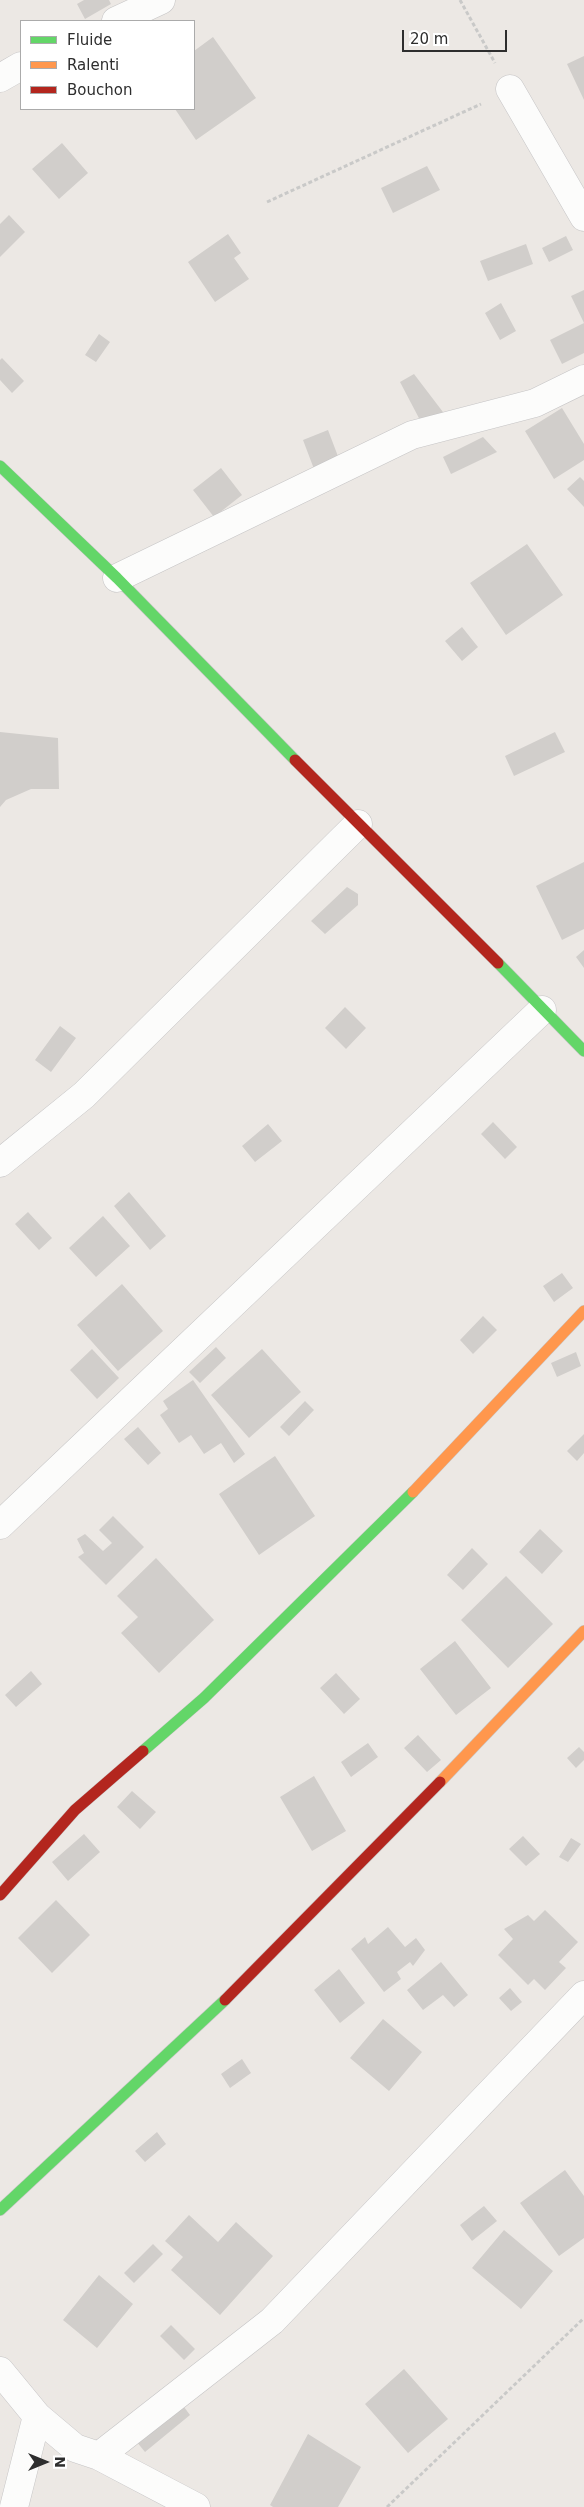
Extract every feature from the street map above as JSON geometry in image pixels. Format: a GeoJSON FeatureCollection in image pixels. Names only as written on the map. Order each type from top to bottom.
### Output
{"type":"FeatureCollection","features":[{"type":"Feature","properties":{"kind":"street"},"geometry":{"type":"LineString","coordinates":[[118,20],[161,0]]}},
{"type":"Feature","properties":{"kind":"street"},"geometry":{"type":"LineString","coordinates":[[0,78],[20,67]]}},
{"type":"Feature","properties":{"kind":"street"},"geometry":{"type":"LineString","coordinates":[[510,89],[584,217]]}},
{"type":"Feature","properties":{"kind":"street"},"geometry":{"type":"LineString","coordinates":[[117,578],[412,435],[536,403],[584,379]]}},
{"type":"Feature","properties":{"kind":"street"},"geometry":{"type":"LineString","coordinates":[[0,466],[117,578],[584,1051]]}},
{"type":"Feature","properties":{"kind":"street"},"geometry":{"type":"LineString","coordinates":[[0,1163],[84,1095],[358,824]]}},
{"type":"Feature","properties":{"kind":"street"},"geometry":{"type":"LineString","coordinates":[[0,1524],[542,1010]]}},
{"type":"Feature","properties":{"kind":"street"},"geometry":{"type":"LineString","coordinates":[[0,1895],[75,1810],[204,1698],[411,1494],[584,1311]]}},
{"type":"Feature","properties":{"kind":"street"},"geometry":{"type":"LineString","coordinates":[[0,2210],[221,2004],[378,1847],[584,1631]]}},
{"type":"Feature","properties":{"kind":"street"},"geometry":{"type":"LineString","coordinates":[[99,2456],[272,2321],[584,1995]]}},
{"type":"Feature","properties":{"kind":"street"},"geometry":{"type":"LineString","coordinates":[[0,2371],[37,2416],[75,2448],[99,2456],[196,2507]]}},
{"type":"Feature","properties":{"kind":"street"},"geometry":{"type":"LineString","coordinates":[[14,2507],[37,2416]]}},
{"type":"Feature","properties":{"kind":"path"},"geometry":{"type":"LineString","coordinates":[[266,202],[510,89],[460,0]]}},
{"type":"Feature","properties":{"kind":"path"},"geometry":{"type":"LineString","coordinates":[[387,2507],[584,2318]]}},
{"type":"Feature","properties":{"kind":"building"},"geometry":{"type":"Polygon","coordinates":[[[84,0],[109,0],[111,4],[85,19],[77,4],[84,0]]]}},
{"type":"Feature","properties":{"kind":"building"},"geometry":{"type":"Polygon","coordinates":[[[213,37],[256,98],[196,140],[176,110],[195,110],[195,50],[213,37]]]}},
{"type":"Feature","properties":{"kind":"building"},"geometry":{"type":"Polygon","coordinates":[[[584,56],[584,100],[567,64],[584,56]]]}},
{"type":"Feature","properties":{"kind":"building"},"geometry":{"type":"Polygon","coordinates":[[[62,143],[88,173],[59,199],[32,169],[62,143]]]}},
{"type":"Feature","properties":{"kind":"building"},"geometry":{"type":"Polygon","coordinates":[[[427,166],[440,190],[393,213],[381,188],[427,166]]]}},
{"type":"Feature","properties":{"kind":"building"},"geometry":{"type":"Polygon","coordinates":[[[9,215],[25,232],[0,257],[0,224],[9,215]]]}},
{"type":"Feature","properties":{"kind":"building"},"geometry":{"type":"Polygon","coordinates":[[[228,234],[241,253],[234,258],[249,279],[215,302],[188,262],[228,234]]]}},
{"type":"Feature","properties":{"kind":"building"},"geometry":{"type":"Polygon","coordinates":[[[566,236],[573,250],[549,262],[542,248],[566,236]]]}},
{"type":"Feature","properties":{"kind":"building"},"geometry":{"type":"Polygon","coordinates":[[[526,244],[533,264],[488,281],[480,261],[526,244]]]}},
{"type":"Feature","properties":{"kind":"building"},"geometry":{"type":"Polygon","coordinates":[[[584,290],[584,323],[571,296],[584,290]]]}},
{"type":"Feature","properties":{"kind":"building"},"geometry":{"type":"Polygon","coordinates":[[[501,303],[516,331],[500,340],[485,313],[501,303]]]}},
{"type":"Feature","properties":{"kind":"building"},"geometry":{"type":"Polygon","coordinates":[[[584,323],[584,353],[562,364],[550,340],[584,323]]]}},
{"type":"Feature","properties":{"kind":"building"},"geometry":{"type":"Polygon","coordinates":[[[99,334],[110,342],[96,362],[85,355],[99,334]]]}},
{"type":"Feature","properties":{"kind":"building"},"geometry":{"type":"Polygon","coordinates":[[[2,358],[24,381],[12,393],[0,380],[0,360],[2,358]]]}},
{"type":"Feature","properties":{"kind":"building"},"geometry":{"type":"Polygon","coordinates":[[[414,374],[446,416],[421,422],[400,382],[414,374]]]}},
{"type":"Feature","properties":{"kind":"building"},"geometry":{"type":"Polygon","coordinates":[[[562,408],[584,444],[584,460],[554,479],[525,431],[562,408]]]}},
{"type":"Feature","properties":{"kind":"building"},"geometry":{"type":"Polygon","coordinates":[[[328,430],[339,459],[314,469],[303,440],[328,430]]]}},
{"type":"Feature","properties":{"kind":"building"},"geometry":{"type":"Polygon","coordinates":[[[483,437],[497,452],[451,474],[443,457],[483,437]]]}},
{"type":"Feature","properties":{"kind":"building"},"geometry":{"type":"Polygon","coordinates":[[[221,468],[242,495],[214,517],[193,490],[221,468]]]}},
{"type":"Feature","properties":{"kind":"building"},"geometry":{"type":"Polygon","coordinates":[[[580,477],[584,481],[584,507],[567,489],[580,477]]]}},
{"type":"Feature","properties":{"kind":"building"},"geometry":{"type":"Polygon","coordinates":[[[527,544],[563,595],[506,635],[470,583],[527,544]]]}},
{"type":"Feature","properties":{"kind":"building"},"geometry":{"type":"Polygon","coordinates":[[[462,627],[478,647],[462,661],[445,641],[462,627]]]}},
{"type":"Feature","properties":{"kind":"building"},"geometry":{"type":"Polygon","coordinates":[[[0,732],[58,738],[59,789],[31,789],[6,800],[0,807],[0,732]]]}},
{"type":"Feature","properties":{"kind":"building"},"geometry":{"type":"Polygon","coordinates":[[[555,732],[565,752],[514,776],[505,756],[555,732]]]}},
{"type":"Feature","properties":{"kind":"building"},"geometry":{"type":"Polygon","coordinates":[[[584,862],[584,929],[562,940],[536,886],[584,862]]]}},
{"type":"Feature","properties":{"kind":"building"},"geometry":{"type":"Polygon","coordinates":[[[347,887],[358,894],[358,905],[325,934],[311,921],[347,887]]]}},
{"type":"Feature","properties":{"kind":"building"},"geometry":{"type":"Polygon","coordinates":[[[584,950],[584,968],[576,957],[584,950]]]}},
{"type":"Feature","properties":{"kind":"building"},"geometry":{"type":"Polygon","coordinates":[[[345,1007],[366,1028],[346,1049],[325,1028],[345,1007]]]}},
{"type":"Feature","properties":{"kind":"building"},"geometry":{"type":"Polygon","coordinates":[[[60,1026],[76,1038],[51,1072],[35,1060],[60,1026]]]}},
{"type":"Feature","properties":{"kind":"building"},"geometry":{"type":"Polygon","coordinates":[[[493,1122],[517,1147],[505,1159],[481,1134],[493,1122]]]}},
{"type":"Feature","properties":{"kind":"building"},"geometry":{"type":"Polygon","coordinates":[[[268,1124],[282,1141],[255,1162],[242,1146],[268,1124]]]}},
{"type":"Feature","properties":{"kind":"building"},"geometry":{"type":"Polygon","coordinates":[[[129,1192],[166,1236],[150,1250],[114,1206],[129,1192]]]}},
{"type":"Feature","properties":{"kind":"building"},"geometry":{"type":"Polygon","coordinates":[[[28,1212],[52,1238],[39,1250],[15,1224],[28,1212]]]}},
{"type":"Feature","properties":{"kind":"building"},"geometry":{"type":"Polygon","coordinates":[[[103,1216],[130,1246],[96,1277],[69,1248],[103,1216]]]}},
{"type":"Feature","properties":{"kind":"building"},"geometry":{"type":"Polygon","coordinates":[[[562,1273],[573,1288],[554,1302],[543,1286],[562,1273]]]}},
{"type":"Feature","properties":{"kind":"building"},"geometry":{"type":"Polygon","coordinates":[[[122,1284],[163,1331],[118,1371],[77,1325],[122,1284]]]}},
{"type":"Feature","properties":{"kind":"building"},"geometry":{"type":"Polygon","coordinates":[[[483,1316],[497,1330],[473,1354],[460,1340],[483,1316]]]}},
{"type":"Feature","properties":{"kind":"building"},"geometry":{"type":"Polygon","coordinates":[[[216,1347],[226,1358],[200,1383],[189,1372],[216,1347]]]}},
{"type":"Feature","properties":{"kind":"building"},"geometry":{"type":"Polygon","coordinates":[[[92,1349],[119,1378],[97,1399],[70,1370],[92,1349]]]}},
{"type":"Feature","properties":{"kind":"building"},"geometry":{"type":"Polygon","coordinates":[[[262,1349],[301,1392],[249,1438],[211,1395],[262,1349]]]}},
{"type":"Feature","properties":{"kind":"building"},"geometry":{"type":"Polygon","coordinates":[[[576,1352],[581,1366],[557,1377],[551,1363],[576,1352]]]}},
{"type":"Feature","properties":{"kind":"building"},"geometry":{"type":"Polygon","coordinates":[[[193,1380],[245,1454],[234,1463],[221,1443],[204,1454],[191,1435],[179,1443],[160,1415],[168,1409],[163,1401],[193,1380]]]}},
{"type":"Feature","properties":{"kind":"building"},"geometry":{"type":"Polygon","coordinates":[[[305,1401],[314,1410],[289,1436],[280,1427],[305,1401]]]}},
{"type":"Feature","properties":{"kind":"building"},"geometry":{"type":"Polygon","coordinates":[[[138,1427],[161,1453],[148,1465],[124,1439],[138,1427]]]}},
{"type":"Feature","properties":{"kind":"building"},"geometry":{"type":"Polygon","coordinates":[[[584,1434],[584,1453],[577,1461],[567,1451],[584,1434]]]}},
{"type":"Feature","properties":{"kind":"building"},"geometry":{"type":"Polygon","coordinates":[[[275,1456],[315,1516],[259,1555],[219,1494],[275,1456]]]}},
{"type":"Feature","properties":{"kind":"building"},"geometry":{"type":"Polygon","coordinates":[[[113,1516],[144,1547],[106,1585],[78,1557],[84,1553],[77,1539],[85,1534],[103,1551],[112,1543],[99,1530],[113,1516]]]}},
{"type":"Feature","properties":{"kind":"building"},"geometry":{"type":"Polygon","coordinates":[[[540,1529],[563,1551],[542,1574],[519,1552],[540,1529]]]}},
{"type":"Feature","properties":{"kind":"building"},"geometry":{"type":"Polygon","coordinates":[[[472,1548],[488,1564],[463,1590],[447,1575],[472,1548]]]}},
{"type":"Feature","properties":{"kind":"building"},"geometry":{"type":"Polygon","coordinates":[[[156,1558],[214,1620],[159,1673],[121,1633],[138,1617],[117,1596],[156,1558]]]}},
{"type":"Feature","properties":{"kind":"building"},"geometry":{"type":"Polygon","coordinates":[[[506,1576],[553,1624],[508,1668],[461,1620],[506,1576]]]}},
{"type":"Feature","properties":{"kind":"building"},"geometry":{"type":"Polygon","coordinates":[[[455,1641],[491,1688],[456,1715],[420,1669],[455,1641]]]}},
{"type":"Feature","properties":{"kind":"building"},"geometry":{"type":"Polygon","coordinates":[[[31,1671],[42,1684],[16,1707],[5,1695],[31,1671]]]}},
{"type":"Feature","properties":{"kind":"building"},"geometry":{"type":"Polygon","coordinates":[[[336,1673],[360,1699],[344,1714],[320,1688],[336,1673]]]}},
{"type":"Feature","properties":{"kind":"building"},"geometry":{"type":"Polygon","coordinates":[[[418,1735],[441,1760],[427,1772],[404,1748],[418,1735]]]}},
{"type":"Feature","properties":{"kind":"building"},"geometry":{"type":"Polygon","coordinates":[[[368,1743],[378,1757],[351,1777],[341,1762],[368,1743]]]}},
{"type":"Feature","properties":{"kind":"building"},"geometry":{"type":"Polygon","coordinates":[[[579,1747],[584,1752],[584,1760],[576,1768],[567,1758],[579,1747]]]}},
{"type":"Feature","properties":{"kind":"building"},"geometry":{"type":"Polygon","coordinates":[[[314,1776],[346,1831],[312,1851],[280,1797],[314,1776]]]}},
{"type":"Feature","properties":{"kind":"building"},"geometry":{"type":"Polygon","coordinates":[[[132,1791],[156,1812],[140,1829],[117,1807],[132,1791]]]}},
{"type":"Feature","properties":{"kind":"building"},"geometry":{"type":"Polygon","coordinates":[[[84,1834],[100,1852],[68,1881],[52,1862],[84,1834]]]}},
{"type":"Feature","properties":{"kind":"building"},"geometry":{"type":"Polygon","coordinates":[[[523,1836],[540,1854],[526,1866],[509,1849],[523,1836]]]}},
{"type":"Feature","properties":{"kind":"building"},"geometry":{"type":"Polygon","coordinates":[[[571,1838],[581,1844],[568,1862],[559,1857],[571,1838]]]}},
{"type":"Feature","properties":{"kind":"building"},"geometry":{"type":"Polygon","coordinates":[[[56,1900],[90,1935],[52,1973],[18,1938],[56,1900]]]}},
{"type":"Feature","properties":{"kind":"building"},"geometry":{"type":"Polygon","coordinates":[[[545,1910],[578,1942],[559,1962],[566,1968],[545,1990],[534,1979],[528,1985],[498,1955],[513,1939],[504,1929],[528,1915],[534,1921],[545,1910]]]}},
{"type":"Feature","properties":{"kind":"building"},"geometry":{"type":"Polygon","coordinates":[[[388,1927],[405,1947],[416,1938],[425,1950],[413,1966],[410,1962],[397,1972],[401,1979],[384,1992],[351,1949],[365,1937],[368,1944],[388,1927]]]}},
{"type":"Feature","properties":{"kind":"building"},"geometry":{"type":"Polygon","coordinates":[[[441,1962],[468,1995],[454,2007],[443,1995],[423,2010],[407,1990],[441,1962]]]}},
{"type":"Feature","properties":{"kind":"building"},"geometry":{"type":"Polygon","coordinates":[[[339,1969],[365,2003],[340,2023],[314,1990],[339,1969]]]}},
{"type":"Feature","properties":{"kind":"building"},"geometry":{"type":"Polygon","coordinates":[[[510,1988],[522,2002],[511,2011],[499,1998],[510,1988]]]}},
{"type":"Feature","properties":{"kind":"building"},"geometry":{"type":"Polygon","coordinates":[[[383,2019],[422,2052],[389,2091],[350,2058],[383,2019]]]}},
{"type":"Feature","properties":{"kind":"building"},"geometry":{"type":"Polygon","coordinates":[[[242,2059],[251,2073],[230,2088],[221,2074],[242,2059]]]}},
{"type":"Feature","properties":{"kind":"building"},"geometry":{"type":"Polygon","coordinates":[[[157,2132],[166,2144],[145,2162],[135,2151],[157,2132]]]}},
{"type":"Feature","properties":{"kind":"building"},"geometry":{"type":"Polygon","coordinates":[[[565,2170],[584,2196],[584,2238],[559,2256],[520,2203],[565,2170]]]}},
{"type":"Feature","properties":{"kind":"building"},"geometry":{"type":"Polygon","coordinates":[[[484,2206],[497,2221],[472,2241],[460,2225],[484,2206]]]}},
{"type":"Feature","properties":{"kind":"building"},"geometry":{"type":"Polygon","coordinates":[[[189,2215],[218,2242],[236,2222],[273,2256],[220,2315],[171,2270],[183,2257],[165,2241],[189,2215]]]}},
{"type":"Feature","properties":{"kind":"building"},"geometry":{"type":"Polygon","coordinates":[[[504,2230],[553,2271],[521,2309],[472,2268],[504,2230]]]}},
{"type":"Feature","properties":{"kind":"building"},"geometry":{"type":"Polygon","coordinates":[[[153,2244],[163,2254],[134,2283],[124,2273],[153,2244]]]}},
{"type":"Feature","properties":{"kind":"building"},"geometry":{"type":"Polygon","coordinates":[[[99,2275],[133,2304],[97,2348],[63,2320],[99,2275]]]}},
{"type":"Feature","properties":{"kind":"building"},"geometry":{"type":"Polygon","coordinates":[[[171,2325],[195,2349],[184,2360],[160,2336],[171,2325]]]}},
{"type":"Feature","properties":{"kind":"building"},"geometry":{"type":"Polygon","coordinates":[[[404,2369],[448,2419],[408,2453],[365,2404],[404,2369]]]}},
{"type":"Feature","properties":{"kind":"building"},"geometry":{"type":"Polygon","coordinates":[[[181,2403],[190,2415],[145,2452],[136,2441],[181,2403]]]}},
{"type":"Feature","properties":{"kind":"building"},"geometry":{"type":"Polygon","coordinates":[[[308,2434],[361,2467],[338,2507],[273,2507],[270,2505],[308,2434]]]}},
{"type":"Feature","properties":{"kind":"traffic: fast"},"geometry":{"type":"LineString","coordinates":[[0,466],[117,578],[295,760]]}},
{"type":"Feature","properties":{"kind":"traffic: fast"},"geometry":{"type":"LineString","coordinates":[[498,963],[584,1051]]}},
{"type":"Feature","properties":{"kind":"traffic: fast"},"geometry":{"type":"LineString","coordinates":[[143,1751],[204,1698],[413,1492]]}},
{"type":"Feature","properties":{"kind":"traffic: fast"},"geometry":{"type":"LineString","coordinates":[[0,2210],[225,2000]]}},
{"type":"Feature","properties":{"kind":"traffic: slow"},"geometry":{"type":"LineString","coordinates":[[413,1492],[584,1311]]}},
{"type":"Feature","properties":{"kind":"traffic: slow"},"geometry":{"type":"LineString","coordinates":[[440,1782],[584,1631]]}},
{"type":"Feature","properties":{"kind":"traffic: jam"},"geometry":{"type":"LineString","coordinates":[[295,760],[498,963]]}},
{"type":"Feature","properties":{"kind":"traffic: jam"},"geometry":{"type":"LineString","coordinates":[[0,1895],[75,1810],[143,1751]]}},
{"type":"Feature","properties":{"kind":"traffic: jam"},"geometry":{"type":"LineString","coordinates":[[225,2000],[440,1782]]}}]}
